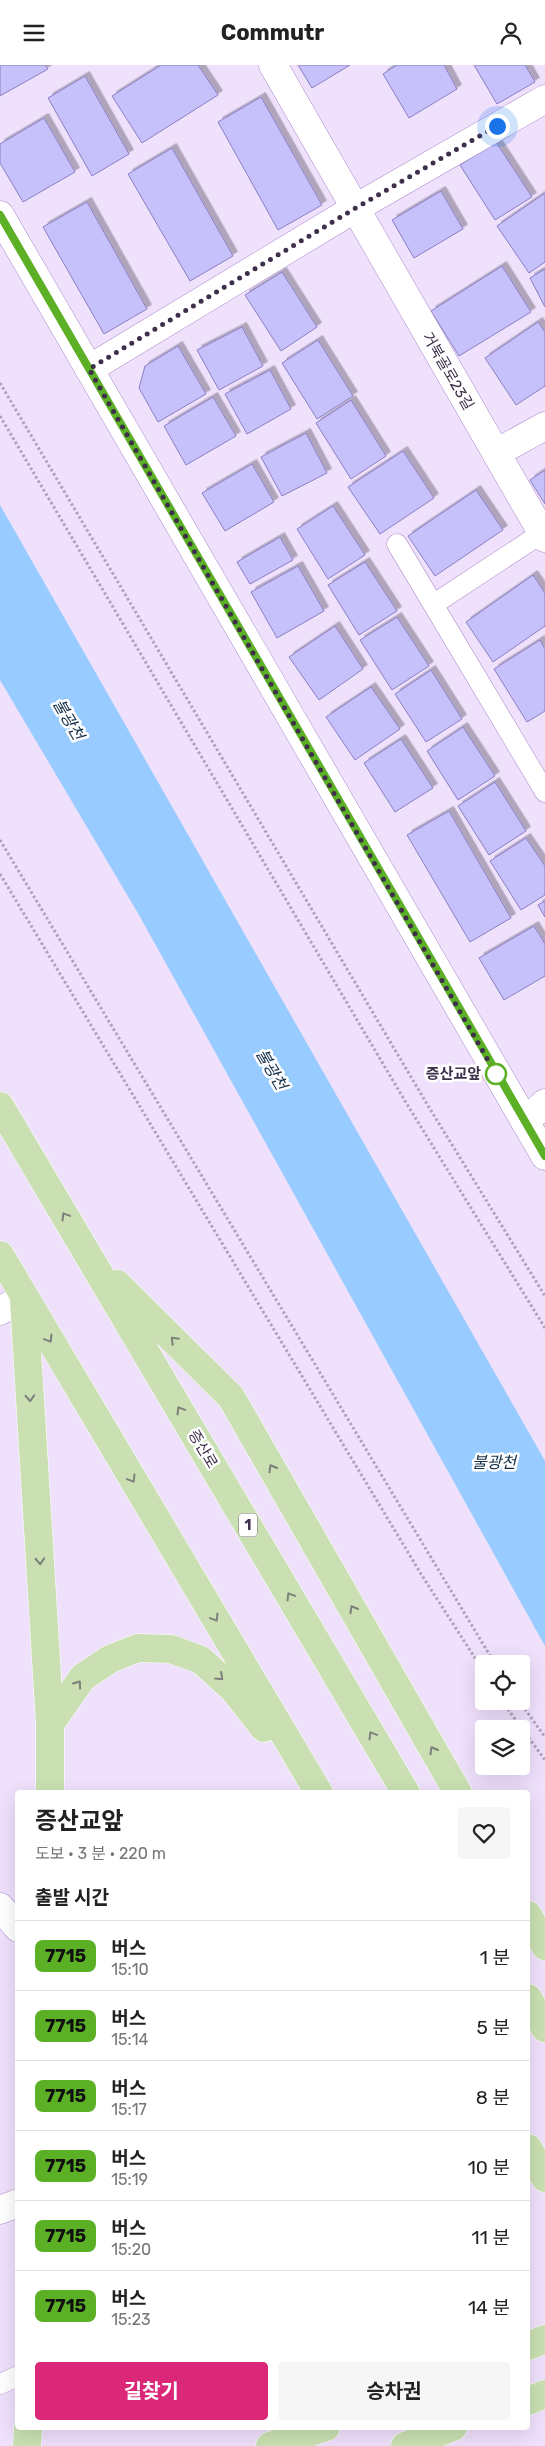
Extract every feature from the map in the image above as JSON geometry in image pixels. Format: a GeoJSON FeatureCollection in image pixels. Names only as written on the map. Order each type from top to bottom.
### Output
{"type":"FeatureCollection","features":[{"type":"Feature","properties":{"kind":"main road","name":"증산로"},"geometry":{"type":"LineString","coordinates":[[0,1106],[404,1790]]}},
{"type":"Feature","properties":{"kind":"main road"},"geometry":{"type":"LineString","coordinates":[[0,1255],[317,1790]]}},
{"type":"Feature","properties":{"kind":"main road"},"geometry":{"type":"LineString","coordinates":[[90,1258],[232,1397],[456,1790]]}},
{"type":"Feature","properties":{"kind":"main road"},"geometry":{"type":"LineString","coordinates":[[24,1297],[50,1724],[50,1790]]}},
{"type":"Feature","properties":{"kind":"main road"},"geometry":{"type":"LineString","coordinates":[[50,1724],[83,1677],[110,1659],[138,1647],[171,1649],[201,1660],[234,1690],[311,1790]]}},
{"type":"Feature","properties":{"kind":"main road"},"geometry":{"type":"LineString","coordinates":[[530,1919],[545,1946]]}},
{"type":"Feature","properties":{"kind":"main road"},"geometry":{"type":"LineString","coordinates":[[530,2002],[545,2028]]}},
{"type":"Feature","properties":{"kind":"main road"},"geometry":{"type":"LineString","coordinates":[[530,2152],[545,2178]]}},
{"type":"Feature","properties":{"kind":"main road"},"geometry":{"type":"LineString","coordinates":[[530,2346],[545,2339]]}},
{"type":"Feature","properties":{"kind":"main road"},"geometry":{"type":"LineString","coordinates":[[530,2400],[545,2395]]}},
{"type":"Feature","properties":{"kind":"main road"},"geometry":{"type":"LineString","coordinates":[[27,2446],[28,2430]]}},
{"type":"Feature","properties":{"kind":"main road"},"geometry":{"type":"LineString","coordinates":[[270,2446],[317,2430]]}},
{"type":"Feature","properties":{"kind":"main road"},"geometry":{"type":"LineString","coordinates":[[405,2446],[445,2430]]}},
{"type":"Feature","properties":{"kind":"street","name":"거북골로23길"},"geometry":{"type":"LineString","coordinates":[[273,65],[354,209],[544,535]]}},
{"type":"Feature","properties":{"kind":"street"},"geometry":{"type":"LineString","coordinates":[[89,369],[354,209],[545,99]]}},
{"type":"Feature","properties":{"kind":"street"},"geometry":{"type":"LineString","coordinates":[[0,215],[545,1156]]}},
{"type":"Feature","properties":{"kind":"street"},"geometry":{"type":"LineString","coordinates":[[496,453],[545,426]]}},
{"type":"Feature","properties":{"kind":"street"},"geometry":{"type":"LineString","coordinates":[[525,1123],[545,1103]]}},
{"type":"Feature","properties":{"kind":"street"},"geometry":{"type":"LineString","coordinates":[[0,1311],[24,1297]]}},
{"type":"Feature","properties":{"kind":"street"},"geometry":{"type":"LineString","coordinates":[[0,1907],[15,1924]]}},
{"type":"Feature","properties":{"kind":"street"},"geometry":{"type":"LineString","coordinates":[[0,2210],[15,2204]]}},
{"type":"Feature","properties":{"kind":"lane","name":"거북골로23길"},"geometry":{"type":"LineString","coordinates":[[434,604],[544,535]]}},
{"type":"Feature","properties":{"kind":"lane"},"geometry":{"type":"LineString","coordinates":[[397,544],[545,792]]}},
{"type":"Feature","properties":{"kind":"lane"},"geometry":{"type":"LineString","coordinates":[[0,2384],[15,2377]]}},
{"type":"Feature","properties":{"kind":"path"},"geometry":{"type":"LineString","coordinates":[[0,383],[427,1104],[545,1296]]}},
{"type":"Feature","properties":{"kind":"path"},"geometry":{"type":"LineString","coordinates":[[0,417],[405,1101],[545,1328]]}},
{"type":"Feature","properties":{"kind":"path"},"geometry":{"type":"LineString","coordinates":[[0,840],[490,1655]]}},
{"type":"Feature","properties":{"kind":"path"},"geometry":{"type":"LineString","coordinates":[[0,874],[421,1574],[475,1658]]}},
{"type":"Feature","properties":{"kind":"path"},"geometry":{"type":"LineString","coordinates":[[509,1710],[545,1760]]}},
{"type":"Feature","properties":{"kind":"path"},"geometry":{"type":"LineString","coordinates":[[526,1710],[545,1737]]}},
{"type":"Feature","properties":{"kind":"water","name":"불광천"},"geometry":{"type":"Polygon","coordinates":[[[0,505],[545,1461],[545,1646],[139,915],[0,680],[0,505]]]}},
{"type":"Feature","properties":{"kind":"building"},"geometry":{"type":"Polygon","coordinates":[[[0,65],[45,65],[48,69],[0,96],[0,65]]]}},
{"type":"Feature","properties":{"kind":"building"},"geometry":{"type":"Polygon","coordinates":[[[161,65],[198,65],[218,95],[142,143],[112,96],[161,65]]]}},
{"type":"Feature","properties":{"kind":"building"},"geometry":{"type":"Polygon","coordinates":[[[298,65],[350,65],[312,88],[298,65]]]}},
{"type":"Feature","properties":{"kind":"building"},"geometry":{"type":"Polygon","coordinates":[[[397,65],[444,65],[457,89],[409,118],[383,74],[397,65]]]}},
{"type":"Feature","properties":{"kind":"building"},"geometry":{"type":"Polygon","coordinates":[[[474,65],[525,65],[535,82],[497,104],[474,65]]]}},
{"type":"Feature","properties":{"kind":"building"},"geometry":{"type":"Polygon","coordinates":[[[85,76],[129,154],[92,176],[48,98],[85,76]]]}},
{"type":"Feature","properties":{"kind":"building"},"geometry":{"type":"Polygon","coordinates":[[[261,97],[322,205],[278,230],[218,122],[261,97]]]}},
{"type":"Feature","properties":{"kind":"building"},"geometry":{"type":"Polygon","coordinates":[[[44,118],[75,172],[23,202],[0,163],[0,144],[44,118]]]}},
{"type":"Feature","properties":{"kind":"building"},"geometry":{"type":"Polygon","coordinates":[[[496,142],[532,197],[495,220],[460,165],[496,142]]]}},
{"type":"Feature","properties":{"kind":"building"},"geometry":{"type":"Polygon","coordinates":[[[172,148],[233,256],[190,281],[128,174],[172,148]]]}},
{"type":"Feature","properties":{"kind":"building"},"geometry":{"type":"Polygon","coordinates":[[[441,191],[463,229],[414,258],[392,220],[441,191]]]}},
{"type":"Feature","properties":{"kind":"building"},"geometry":{"type":"Polygon","coordinates":[[[545,193],[545,262],[529,273],[497,226],[545,193]]]}},
{"type":"Feature","properties":{"kind":"building"},"geometry":{"type":"Polygon","coordinates":[[[87,202],[147,309],[104,334],[43,227],[87,202]]]}},
{"type":"Feature","properties":{"kind":"building"},"geometry":{"type":"Polygon","coordinates":[[[502,266],[531,312],[459,356],[431,311],[502,266]]]}},
{"type":"Feature","properties":{"kind":"building"},"geometry":{"type":"Polygon","coordinates":[[[545,269],[545,307],[530,278],[545,269]]]}},
{"type":"Feature","properties":{"kind":"building"},"geometry":{"type":"Polygon","coordinates":[[[282,272],[317,327],[281,351],[245,295],[282,272]]]}},
{"type":"Feature","properties":{"kind":"building"},"geometry":{"type":"Polygon","coordinates":[[[538,322],[545,332],[545,386],[516,405],[485,358],[538,322]]]}},
{"type":"Feature","properties":{"kind":"building"},"geometry":{"type":"Polygon","coordinates":[[[242,327],[263,366],[219,390],[197,350],[242,327]]]}},
{"type":"Feature","properties":{"kind":"building"},"geometry":{"type":"Polygon","coordinates":[[[318,340],[353,396],[317,419],[282,363],[318,340]]]}},
{"type":"Feature","properties":{"kind":"building"},"geometry":{"type":"Polygon","coordinates":[[[178,346],[206,394],[158,422],[139,388],[145,366],[178,346]]]}},
{"type":"Feature","properties":{"kind":"building"},"geometry":{"type":"Polygon","coordinates":[[[270,370],[291,409],[247,434],[225,394],[270,370]]]}},
{"type":"Feature","properties":{"kind":"building"},"geometry":{"type":"Polygon","coordinates":[[[213,397],[236,436],[186,465],[164,426],[213,397]]]}},
{"type":"Feature","properties":{"kind":"building"},"geometry":{"type":"Polygon","coordinates":[[[351,400],[386,456],[351,479],[316,423],[351,400]]]}},
{"type":"Feature","properties":{"kind":"building"},"geometry":{"type":"Polygon","coordinates":[[[306,433],[327,473],[282,496],[261,457],[306,433]]]}},
{"type":"Feature","properties":{"kind":"building"},"geometry":{"type":"Polygon","coordinates":[[[403,451],[434,498],[380,534],[348,487],[403,451]]]}},
{"type":"Feature","properties":{"kind":"building"},"geometry":{"type":"Polygon","coordinates":[[[252,464],[274,502],[225,531],[202,493],[252,464]]]}},
{"type":"Feature","properties":{"kind":"building"},"geometry":{"type":"Polygon","coordinates":[[[545,470],[545,504],[530,480],[545,470]]]}},
{"type":"Feature","properties":{"kind":"building"},"geometry":{"type":"Polygon","coordinates":[[[476,490],[503,530],[435,576],[408,536],[476,490]]]}},
{"type":"Feature","properties":{"kind":"building"},"geometry":{"type":"Polygon","coordinates":[[[333,506],[365,555],[328,579],[297,529],[333,506]]]}},
{"type":"Feature","properties":{"kind":"building"},"geometry":{"type":"Polygon","coordinates":[[[280,537],[293,560],[250,584],[237,562],[280,537]]]}},
{"type":"Feature","properties":{"kind":"building"},"geometry":{"type":"Polygon","coordinates":[[[365,562],[397,611],[359,635],[328,585],[365,562]]]}},
{"type":"Feature","properties":{"kind":"building"},"geometry":{"type":"Polygon","coordinates":[[[298,566],[324,611],[277,638],[251,592],[298,566]]]}},
{"type":"Feature","properties":{"kind":"building"},"geometry":{"type":"Polygon","coordinates":[[[533,575],[545,593],[545,626],[493,662],[466,622],[533,575]]]}},
{"type":"Feature","properties":{"kind":"building"},"geometry":{"type":"Polygon","coordinates":[[[397,617],[429,666],[392,690],[360,640],[397,617]]]}},
{"type":"Feature","properties":{"kind":"building"},"geometry":{"type":"Polygon","coordinates":[[[335,626],[363,669],[319,700],[289,657],[335,626]]]}},
{"type":"Feature","properties":{"kind":"building"},"geometry":{"type":"Polygon","coordinates":[[[540,640],[545,649],[545,711],[527,722],[494,669],[540,640]]]}},
{"type":"Feature","properties":{"kind":"building"},"geometry":{"type":"Polygon","coordinates":[[[431,670],[462,719],[426,742],[395,694],[431,670]]]}},
{"type":"Feature","properties":{"kind":"building"},"geometry":{"type":"Polygon","coordinates":[[[371,687],[400,729],[355,760],[326,717],[371,687]]]}},
{"type":"Feature","properties":{"kind":"building"},"geometry":{"type":"Polygon","coordinates":[[[463,727],[495,776],[458,800],[427,751],[463,727]]]}},
{"type":"Feature","properties":{"kind":"building"},"geometry":{"type":"Polygon","coordinates":[[[401,739],[433,788],[395,812],[364,763],[401,739]]]}},
{"type":"Feature","properties":{"kind":"building"},"geometry":{"type":"Polygon","coordinates":[[[495,782],[526,831],[489,855],[458,806],[495,782]]]}},
{"type":"Feature","properties":{"kind":"building"},"geometry":{"type":"Polygon","coordinates":[[[449,811],[511,918],[470,942],[407,835],[449,811]]]}},
{"type":"Feature","properties":{"kind":"building"},"geometry":{"type":"Polygon","coordinates":[[[526,838],[545,866],[545,895],[521,910],[490,861],[526,838]]]}},
{"type":"Feature","properties":{"kind":"building"},"geometry":{"type":"Polygon","coordinates":[[[545,901],[545,917],[538,905],[545,901]]]}},
{"type":"Feature","properties":{"kind":"building"},"geometry":{"type":"Polygon","coordinates":[[[534,926],[545,944],[545,976],[504,1000],[479,958],[534,926]]]}},
{"type":"Feature","properties":{"kind":"bus line","name":"7715"},"geometry":{"type":"LineString","coordinates":[[0,215],[545,1156]]}},
{"type":"Feature","properties":{"kind":"place","name":"증산교앞"},"geometry":{"type":"Point","coordinates":[496,1074]}},
{"type":"Feature","properties":{"kind":"route"},"geometry":{"type":"LineString","coordinates":[[496,1074],[89,369],[354,209],[497,126]]}}]}
